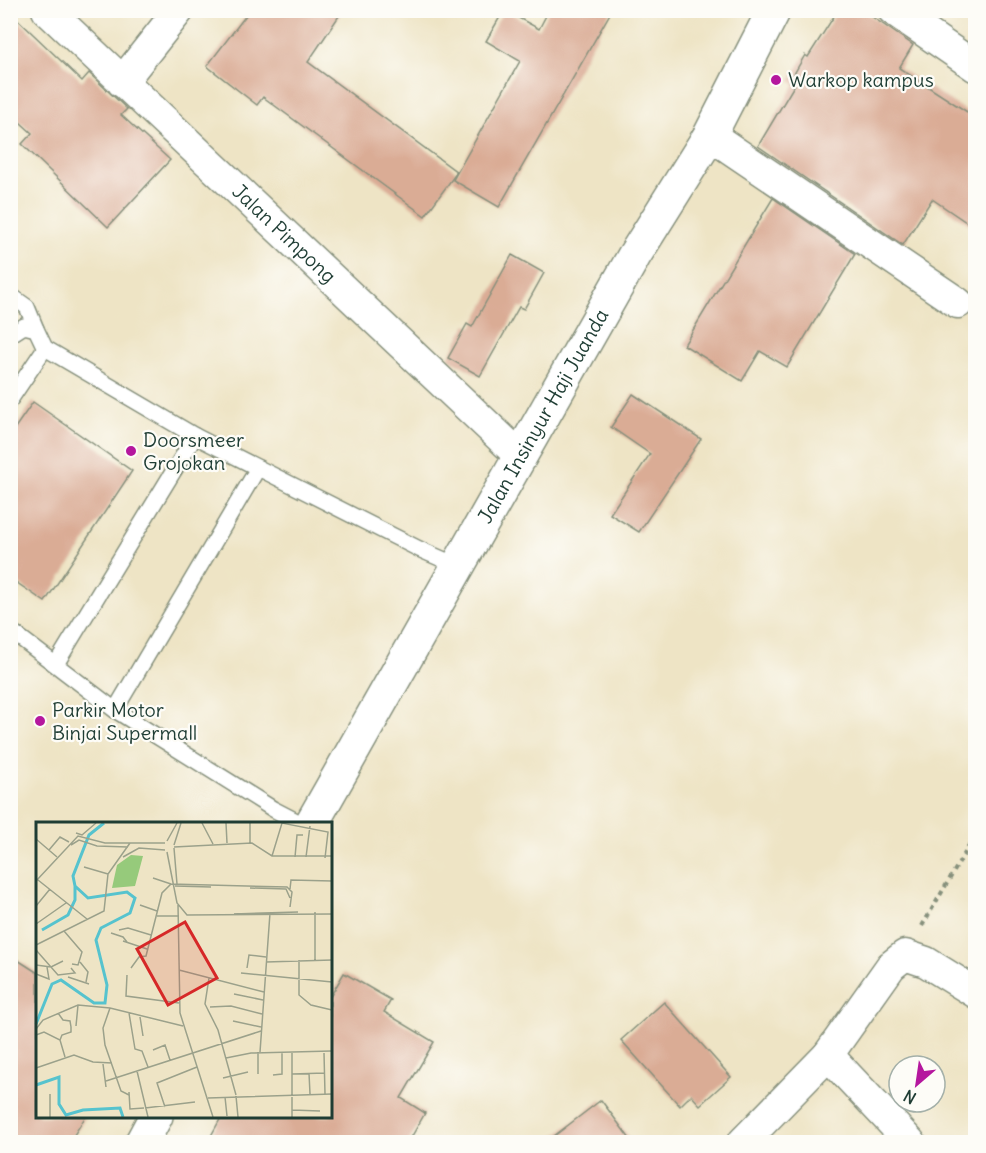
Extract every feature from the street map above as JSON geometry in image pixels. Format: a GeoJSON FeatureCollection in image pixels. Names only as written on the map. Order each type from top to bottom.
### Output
{"type":"FeatureCollection","features":[{"type":"Feature","properties":{"kind":"street","name":"Jalan Pimpong"},"geometry":{"type":"LineString","coordinates":[[47,10],[520,456]]}},
{"type":"Feature","properties":{"kind":"street"},"geometry":{"type":"LineString","coordinates":[[122,82],[179,10]]}},
{"type":"Feature","properties":{"kind":"street"},"geometry":{"type":"LineString","coordinates":[[893,10],[975,67]]}},
{"type":"Feature","properties":{"kind":"street","name":"Jalan Insinyur Haji Juanda"},"geometry":{"type":"LineString","coordinates":[[313,822],[634,256],[710,135],[768,13]]}},
{"type":"Feature","properties":{"kind":"street"},"geometry":{"type":"LineString","coordinates":[[710,135],[958,303]]}},
{"type":"Feature","properties":{"kind":"street"},"geometry":{"type":"LineString","coordinates":[[743,1143],[828,1055],[891,966],[906,955],[926,962],[975,993]]}},
{"type":"Feature","properties":{"kind":"street"},"geometry":{"type":"LineString","coordinates":[[828,1055],[910,1143]]}},
{"type":"Feature","properties":{"kind":"street"},"geometry":{"type":"LineString","coordinates":[[142,1143],[155,1117]]}},
{"type":"Feature","properties":{"kind":"lane"},"geometry":{"type":"LineString","coordinates":[[10,295],[27,307],[45,348],[195,436],[418,549],[458,566]]}},
{"type":"Feature","properties":{"kind":"lane"},"geometry":{"type":"LineString","coordinates":[[10,335],[24,326],[36,329]]}},
{"type":"Feature","properties":{"kind":"lane"},"geometry":{"type":"LineString","coordinates":[[10,400],[45,348]]}},
{"type":"Feature","properties":{"kind":"lane"},"geometry":{"type":"LineString","coordinates":[[56,664],[195,436]]}},
{"type":"Feature","properties":{"kind":"lane"},"geometry":{"type":"LineString","coordinates":[[115,710],[258,468]]}},
{"type":"Feature","properties":{"kind":"lane"},"geometry":{"type":"LineString","coordinates":[[10,630],[115,710],[273,809],[298,822]]}},
{"type":"Feature","properties":{"kind":"path"},"geometry":{"type":"LineString","coordinates":[[906,955],[975,839]]}},
{"type":"Feature","properties":{"kind":"building"},"geometry":{"type":"Polygon","coordinates":[[[250,10],[343,10],[308,62],[457,172],[425,216],[263,97],[257,105],[207,66],[250,10]]]}},
{"type":"Feature","properties":{"kind":"building"},"geometry":{"type":"Polygon","coordinates":[[[504,10],[539,29],[549,10],[612,10],[499,207],[453,180],[520,61],[486,41],[504,10]]]}},
{"type":"Feature","properties":{"kind":"building"},"geometry":{"type":"Polygon","coordinates":[[[838,10],[862,10],[913,45],[899,68],[975,117],[975,228],[932,199],[903,245],[758,146],[795,84],[790,81],[805,55],[808,57],[838,10]]]}},
{"type":"Feature","properties":{"kind":"building"},"geometry":{"type":"Polygon","coordinates":[[[10,12],[82,81],[89,73],[127,109],[121,115],[170,160],[108,227],[22,144],[32,133],[10,113],[10,12]]]}},
{"type":"Feature","properties":{"kind":"building"},"geometry":{"type":"Polygon","coordinates":[[[773,198],[855,254],[787,367],[760,351],[742,381],[684,345],[773,198]]]}},
{"type":"Feature","properties":{"kind":"building"},"geometry":{"type":"Polygon","coordinates":[[[512,255],[544,273],[524,309],[519,307],[480,376],[448,358],[467,324],[472,327],[512,255]]]}},
{"type":"Feature","properties":{"kind":"building"},"geometry":{"type":"Polygon","coordinates":[[[633,394],[701,439],[639,532],[610,514],[650,454],[611,427],[633,394]]]}},
{"type":"Feature","properties":{"kind":"building"},"geometry":{"type":"Polygon","coordinates":[[[33,402],[132,471],[45,602],[10,578],[10,435],[33,402]]]}},
{"type":"Feature","properties":{"kind":"building"},"geometry":{"type":"Polygon","coordinates":[[[10,955],[36,972],[36,1117],[85,1117],[69,1143],[10,1143],[10,955]]]}},
{"type":"Feature","properties":{"kind":"building"},"geometry":{"type":"Polygon","coordinates":[[[344,973],[391,1000],[384,1012],[434,1042],[401,1098],[425,1113],[408,1143],[207,1143],[221,1117],[332,1117],[332,994],[344,973]]]}},
{"type":"Feature","properties":{"kind":"building"},"geometry":{"type":"Polygon","coordinates":[[[664,1002],[731,1077],[700,1105],[691,1095],[680,1106],[621,1040],[664,1002]]]}},
{"type":"Feature","properties":{"kind":"building"},"geometry":{"type":"Polygon","coordinates":[[[601,1100],[633,1143],[545,1143],[601,1100]]]}},
{"type":"Feature","properties":{"kind":"place","name":"Warkop kampus"},"geometry":{"type":"Point","coordinates":[776,80]}},
{"type":"Feature","properties":{"kind":"place","name":"Doorsmeer Grojokan"},"geometry":{"type":"Point","coordinates":[131,451]}},
{"type":"Feature","properties":{"kind":"place","name":"Parkir Motor Binjai Supermall"},"geometry":{"type":"Point","coordinates":[40,721]}}]}
